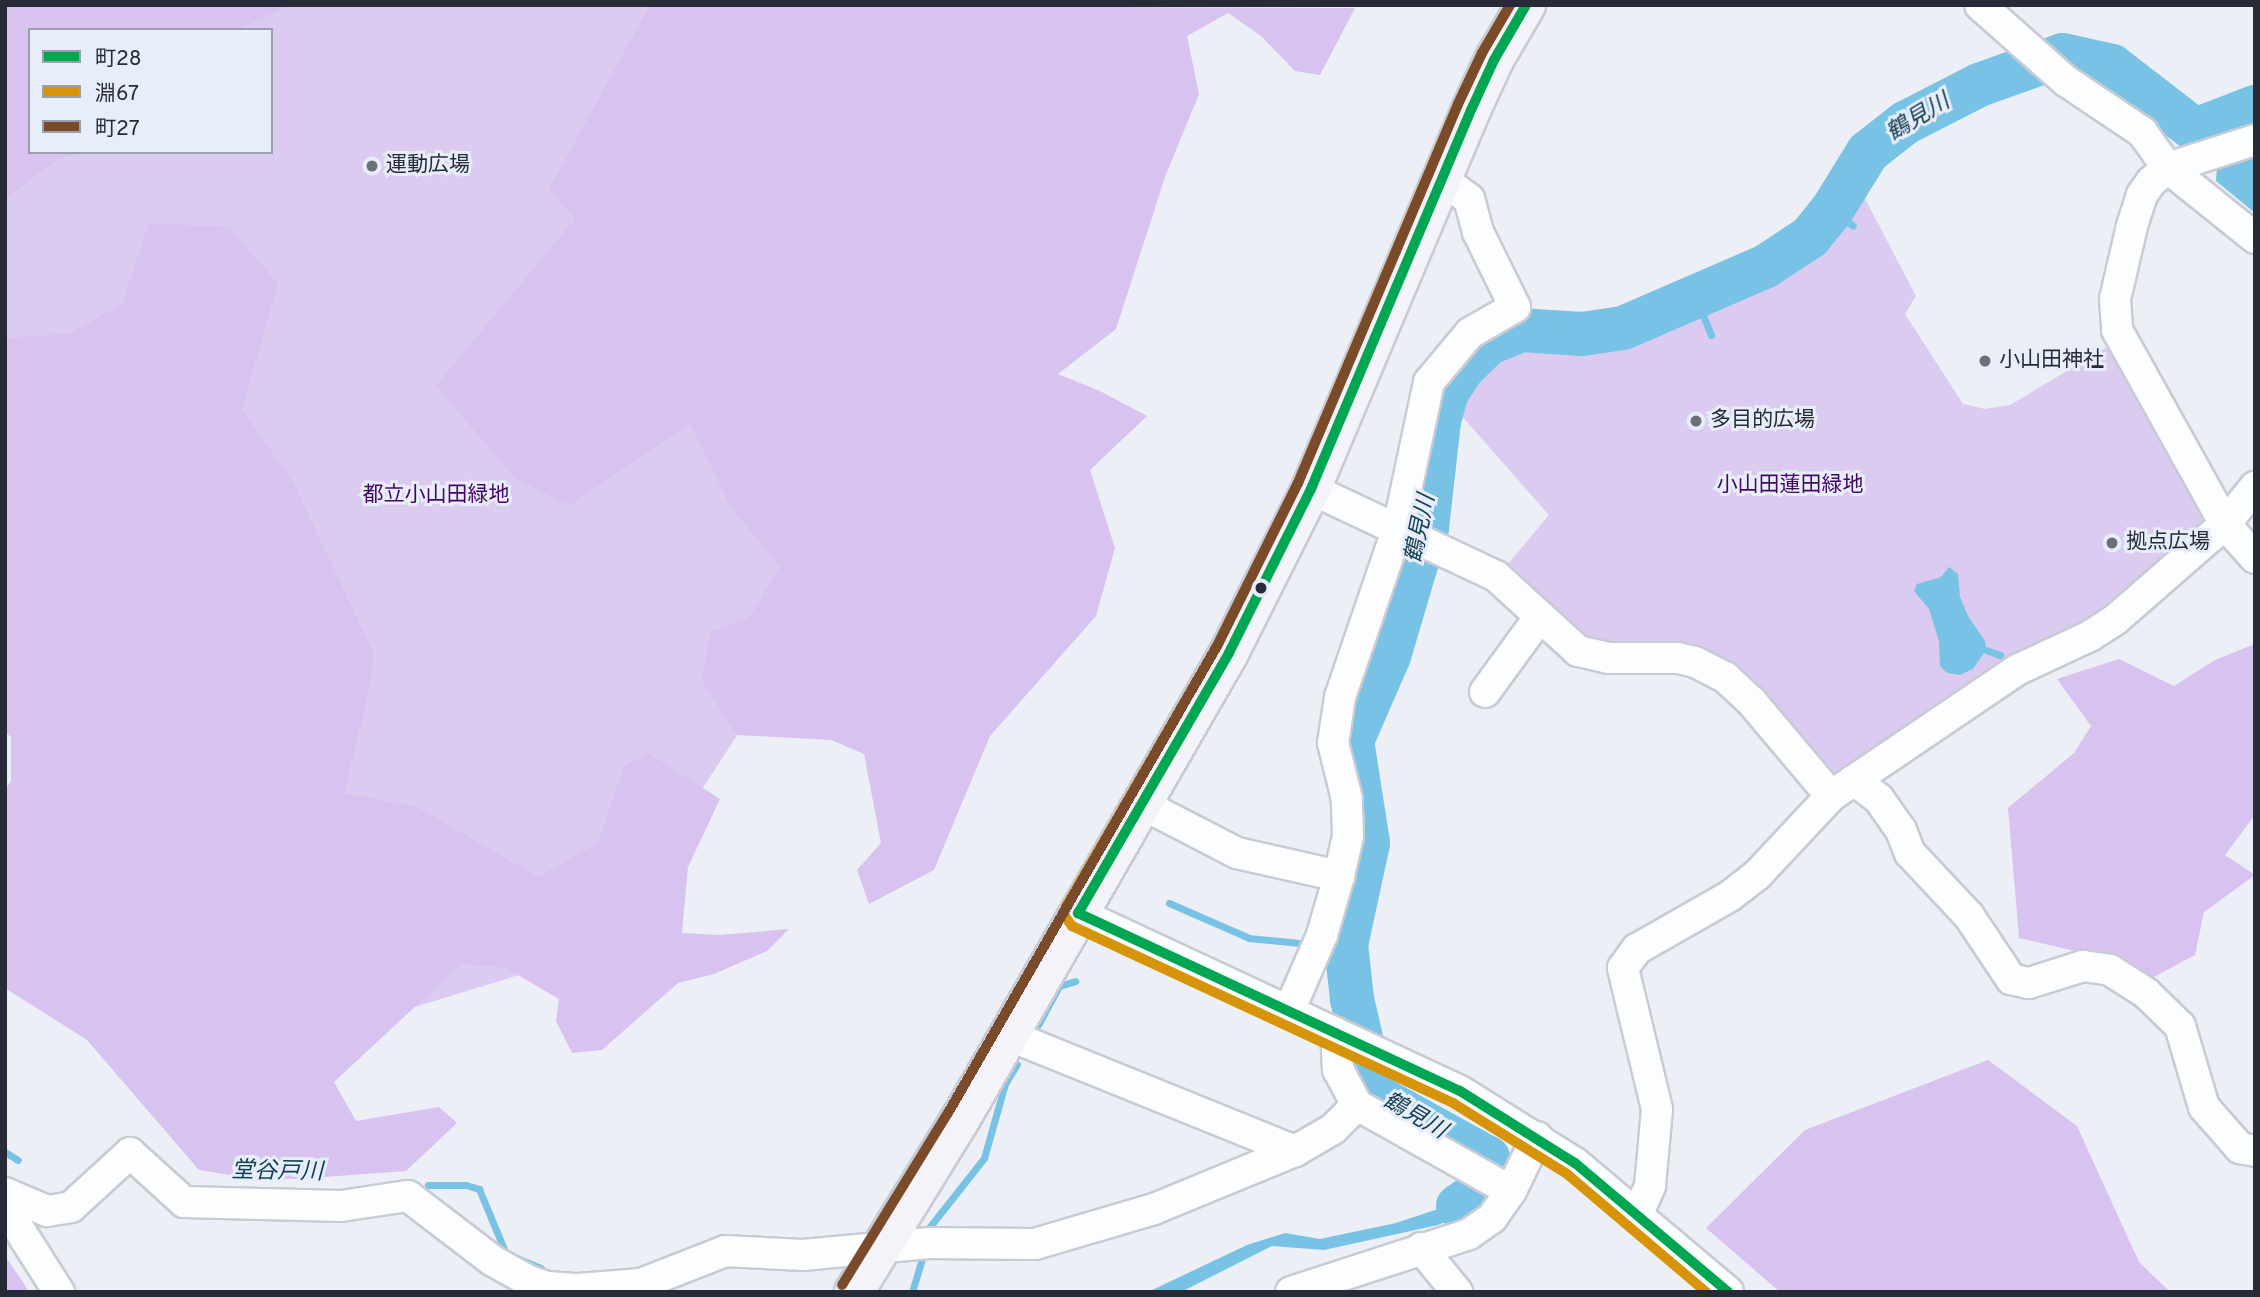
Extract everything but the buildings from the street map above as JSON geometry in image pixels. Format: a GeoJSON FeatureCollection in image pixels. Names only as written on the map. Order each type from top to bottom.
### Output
{"type":"FeatureCollection","features":[{"type":"Feature","properties":{"kind":"main road"},"geometry":{"type":"LineString","coordinates":[[854,1292],[1008,1035],[1230,653],[1311,489],[1494,60],[1526,5]]}},
{"type":"Feature","properties":{"kind":"street"},"geometry":{"type":"LineString","coordinates":[[1980,5],[2061,76],[2142,132],[2168,168],[2255,237]]}},
{"type":"Feature","properties":{"kind":"street"},"geometry":{"type":"LineString","coordinates":[[2255,140],[2168,168],[2151,182],[2142,195],[2115,299],[2118,330],[2225,524],[2255,558]]}},
{"type":"Feature","properties":{"kind":"street"},"geometry":{"type":"LineString","coordinates":[[1289,1011],[1322,935],[1348,836],[1347,799],[1334,743],[1340,697],[1412,535],[1429,382],[1470,333],[1515,307],[1478,232],[1469,199],[1443,180]]}},
{"type":"Feature","properties":{"kind":"street"},"geometry":{"type":"LineString","coordinates":[[1638,1213],[1650,1186],[1657,1109],[1623,968],[1637,949],[1730,896],[1757,875],[1843,788],[2017,670],[2090,636],[2116,619],[2225,524],[2255,487]]}},
{"type":"Feature","properties":{"kind":"street"},"geometry":{"type":"LineString","coordinates":[[1311,489],[1496,576],[1567,643],[1593,656],[1678,657],[1725,677],[1843,788],[1879,799],[1901,830],[1910,853],[1969,916],[2011,979],[2029,983],[2083,966],[2110,970],[2146,993],[2180,1026],[2204,1107],[2240,1148],[2255,1151]]}},
{"type":"Feature","properties":{"kind":"street"},"geometry":{"type":"LineString","coordinates":[[1485,692],[1539,618]]}},
{"type":"Feature","properties":{"kind":"street"},"geometry":{"type":"LineString","coordinates":[[1142,804],[1237,853],[1339,876]]}},
{"type":"Feature","properties":{"kind":"street"},"geometry":{"type":"LineString","coordinates":[[1077,913],[1460,1091],[1575,1163],[1638,1213],[1728,1292]]}},
{"type":"Feature","properties":{"kind":"street"},"geometry":{"type":"LineString","coordinates":[[1338,1034],[1338,1070],[1357,1105],[1495,1182]]}},
{"type":"Feature","properties":{"kind":"street"},"geometry":{"type":"LineString","coordinates":[[1008,1035],[1295,1151]]}},
{"type":"Feature","properties":{"kind":"street"},"geometry":{"type":"LineString","coordinates":[[5,1193],[47,1211],[71,1207],[130,1153],[184,1202],[341,1206],[408,1196],[493,1261],[529,1282],[578,1290],[642,1284],[725,1251],[803,1255],[879,1250],[929,1243],[1035,1244],[1154,1209],[1295,1151],[1333,1129],[1357,1105]]}},
{"type":"Feature","properties":{"kind":"street"},"geometry":{"type":"LineString","coordinates":[[1289,1292],[1469,1234],[1492,1219],[1495,1182],[1536,1137]]}},
{"type":"Feature","properties":{"kind":"street"},"geometry":{"type":"LineString","coordinates":[[5,1207],[59,1292]]}},
{"type":"Feature","properties":{"kind":"street"},"geometry":{"type":"LineString","coordinates":[[1421,1248],[1457,1292]]}},
{"type":"Feature","properties":{"kind":"green space","name":"都立小山田緑地"},"geometry":{"type":"Polygon","coordinates":[[[5,5],[1114,5],[917,458],[597,951],[210,1070],[5,900],[82,640],[5,560],[5,5]]]}},
{"type":"Feature","properties":{"kind":"green space","name":"小山田蓮田緑地"},"geometry":{"type":"Polygon","coordinates":[[[1861,191],[1916,296],[1905,314],[1963,404],[1985,409],[2010,405],[2112,344],[2204,511],[2203,528],[2101,613],[1838,777],[1825,772],[1761,695],[1585,642],[1502,571],[1549,515],[1459,413],[1464,398],[1486,371],[1502,359],[1525,351],[1579,353],[1619,347],[1670,332],[1776,279],[1819,248],[1838,227],[1861,191]]]}},
{"type":"Feature","properties":{"kind":"shaded area"},"geometry":{"type":"Polygon","coordinates":[[[5,5],[291,5],[239,28],[28,28],[28,154],[74,154],[55,161],[5,199],[5,5]]]}},
{"type":"Feature","properties":{"kind":"shaded area"},"geometry":{"type":"Polygon","coordinates":[[[650,5],[1355,8],[1320,75],[1295,71],[1261,36],[1228,13],[1187,36],[1199,94],[1165,177],[1116,329],[1058,374],[1100,391],[1147,416],[1090,470],[1115,548],[1096,616],[990,736],[934,870],[869,904],[857,870],[881,843],[864,754],[831,740],[737,735],[701,679],[711,632],[750,617],[780,566],[731,508],[690,423],[569,506],[515,478],[436,386],[575,219],[549,189],[650,5]]]}},
{"type":"Feature","properties":{"kind":"shaded area"},"geometry":{"type":"Polygon","coordinates":[[[149,223],[229,227],[278,284],[242,409],[294,484],[374,654],[369,691],[344,793],[417,807],[538,877],[598,843],[624,766],[650,754],[720,799],[688,867],[682,933],[720,935],[789,929],[767,951],[714,974],[678,983],[602,1050],[572,1053],[556,1021],[559,999],[506,968],[461,964],[334,1082],[356,1121],[439,1107],[457,1123],[406,1171],[297,1179],[247,1178],[199,1170],[87,1040],[5,988],[5,790],[11,781],[11,737],[5,732],[5,338],[69,334],[122,304],[149,223]]]}},
{"type":"Feature","properties":{"kind":"shaded area"},"geometry":{"type":"Polygon","coordinates":[[[2255,644],[2255,815],[2225,855],[2255,875],[2204,912],[2195,955],[2152,978],[2118,961],[2019,938],[2008,808],[2074,753],[2091,726],[2057,679],[2119,659],[2174,686],[2215,660],[2255,644]]]}},
{"type":"Feature","properties":{"kind":"shaded area"},"geometry":{"type":"Polygon","coordinates":[[[1988,1060],[2077,1126],[2139,1262],[2170,1292],[1780,1292],[1706,1228],[1805,1130],[1988,1060]]]}},
{"type":"Feature","properties":{"kind":"shaded area"},"geometry":{"type":"Polygon","coordinates":[[[5,1256],[25,1285],[28,1292],[5,1292],[5,1256]]]}},
{"type":"Feature","properties":{"kind":"water"},"geometry":{"type":"Polygon","coordinates":[[[2255,153],[2255,213],[2216,181],[2217,166],[2255,153]]]}},
{"type":"Feature","properties":{"kind":"water"},"geometry":{"type":"Polygon","coordinates":[[[1949,567],[1958,574],[1960,597],[1968,616],[1985,641],[1986,650],[1973,669],[1960,675],[1947,673],[1940,666],[1939,641],[1929,609],[1914,591],[1917,584],[1941,577],[1949,567]]]}},
{"type":"Feature","properties":{"kind":"water"},"geometry":{"type":"Polygon","coordinates":[[[1485,1164],[1500,1171],[1488,1198],[1474,1210],[1438,1225],[1324,1250],[1272,1246],[1181,1292],[1148,1292],[1247,1245],[1285,1233],[1320,1239],[1396,1223],[1456,1203],[1473,1187],[1485,1164]]]}},
{"type":"Feature","properties":{"kind":"waterway","name":"鶴見川"},"geometry":{"type":"LineString","coordinates":[[1458,1206],[1480,1191],[1492,1169],[1488,1158],[1374,1095],[1352,999],[1346,945],[1368,843],[1352,741],[1389,656],[1427,528],[1439,421],[1446,394],[1463,368],[1489,343],[1521,330],[1582,334],[1623,328],[1766,266],[1810,237],[1832,210],[1868,152],[1905,123],[1979,85],[2063,55],[2112,66],[2195,130],[2255,107]]}},
{"type":"Feature","properties":{"kind":"waterway"},"geometry":{"type":"LineString","coordinates":[[1832,210],[1853,226]]}},
{"type":"Feature","properties":{"kind":"waterway"},"geometry":{"type":"LineString","coordinates":[[1696,298],[1711,335]]}},
{"type":"Feature","properties":{"kind":"waterway"},"geometry":{"type":"LineString","coordinates":[[1986,650],[2000,655]]}},
{"type":"Feature","properties":{"kind":"waterway","name":"堂谷戸川"},"geometry":{"type":"LineString","coordinates":[[1169,903],[1249,938],[1300,943]]}},
{"type":"Feature","properties":{"kind":"waterway","name":"堂谷戸川"},"geometry":{"type":"LineString","coordinates":[[1335,945],[1346,945]]}},
{"type":"Feature","properties":{"kind":"waterway","name":"堂谷戸川"},"geometry":{"type":"LineString","coordinates":[[1038,1025],[1059,986],[1075,981]]}},
{"type":"Feature","properties":{"kind":"waterway","name":"堂谷戸川"},"geometry":{"type":"LineString","coordinates":[[922,1231],[928,1229],[984,1158],[1005,1084],[1017,1064]]}},
{"type":"Feature","properties":{"kind":"waterway","name":"堂谷戸川"},"geometry":{"type":"LineString","coordinates":[[5,1152],[18,1160]]}},
{"type":"Feature","properties":{"kind":"waterway","name":"堂谷戸川"},"geometry":{"type":"LineString","coordinates":[[428,1185],[466,1185],[479,1189],[506,1254]]}},
{"type":"Feature","properties":{"kind":"waterway"},"geometry":{"type":"LineString","coordinates":[[912,1292],[924,1252]]}},
{"type":"Feature","properties":{"kind":"waterway","name":"堂谷戸川"},"geometry":{"type":"LineString","coordinates":[[517,1258],[541,1268]]}},
{"type":"Feature","properties":{"kind":"transit line","name":"淵67"},"geometry":{"type":"LineString","coordinates":[[1510,5],[1482,53],[1458,104],[1298,483],[1217,646],[1066,906],[1064,915],[1072,926],[1453,1103],[1567,1174],[1706,1292]]}},
{"type":"Feature","properties":{"kind":"transit line","name":"町27"},"geometry":{"type":"LineString","coordinates":[[842,1285],[948,1113],[1217,646],[1298,483],[1458,104],[1482,53],[1510,5]]}},
{"type":"Feature","properties":{"kind":"transit line","name":"町28"},"geometry":{"type":"LineString","coordinates":[[1526,5],[1494,60],[1471,110],[1311,489],[1229,653],[1078,913],[1460,1091],[1575,1163],[1728,1292]]}},
{"type":"Feature","properties":{"kind":"place","name":"運動広場"},"geometry":{"type":"Point","coordinates":[372,166]}},
{"type":"Feature","properties":{"kind":"place","name":"小山田神社"},"geometry":{"type":"Point","coordinates":[1985,361]}},
{"type":"Feature","properties":{"kind":"place","name":"多目的広場"},"geometry":{"type":"Point","coordinates":[1696,421]}},
{"type":"Feature","properties":{"kind":"place","name":"拠点広場"},"geometry":{"type":"Point","coordinates":[2112,543]}}]}
